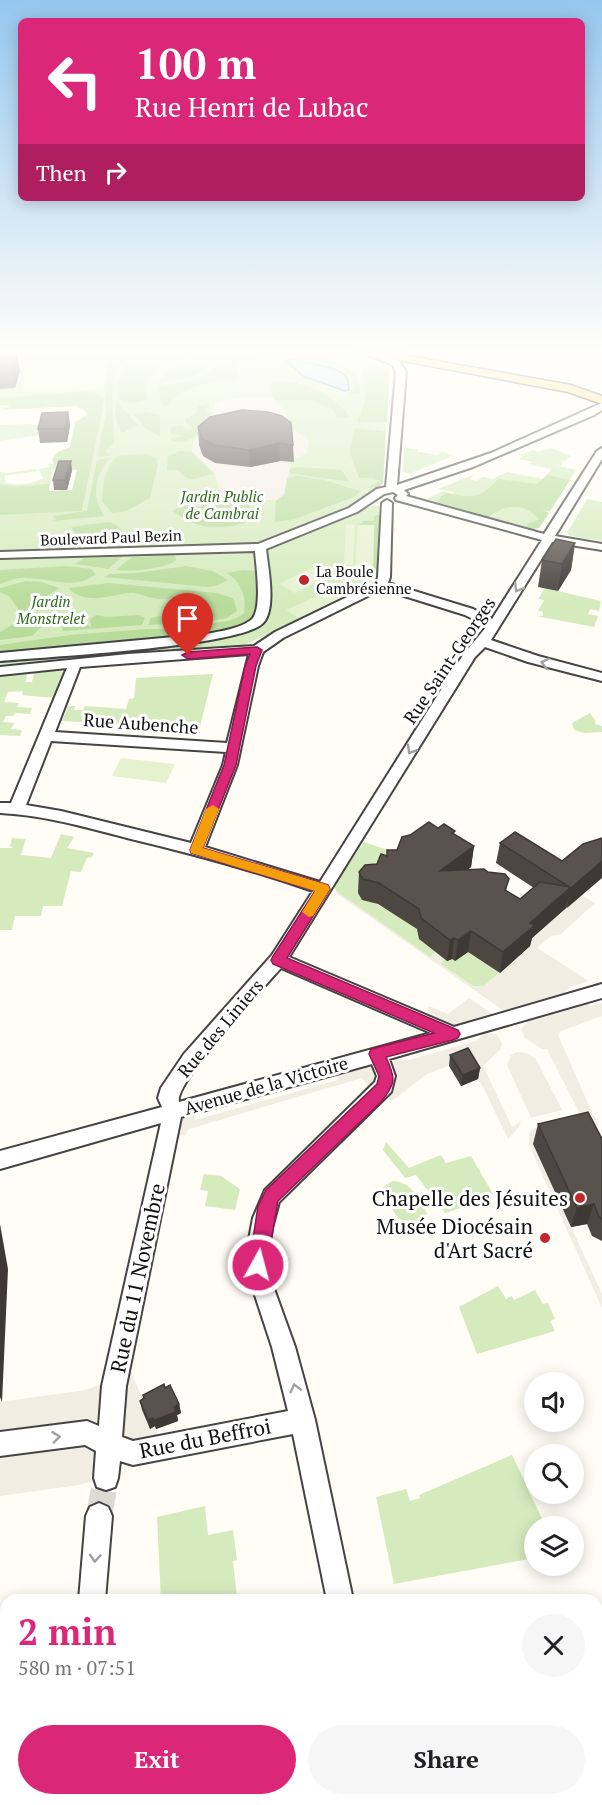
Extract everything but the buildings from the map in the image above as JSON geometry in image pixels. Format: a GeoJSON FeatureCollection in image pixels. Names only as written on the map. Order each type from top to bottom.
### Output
{"type":"FeatureCollection","features":[{"type":"Feature","properties":{"kind":"street"},"geometry":{"type":"LineString","coordinates":[[399,436],[397,493],[548,538],[602,547]]}},
{"type":"Feature","properties":{"kind":"street","name":"Boulevard Paul Bezin"},"geometry":{"type":"LineString","coordinates":[[0,555],[223,548],[258,543],[291,534],[381,501],[534,436]]}},
{"type":"Feature","properties":{"kind":"street","name":"Rue Saint-Georges"},"geometry":{"type":"LineString","coordinates":[[324,889],[471,655],[483,642],[545,547],[548,538],[602,451]]}},
{"type":"Feature","properties":{"kind":"street"},"geometry":{"type":"LineString","coordinates":[[381,501],[385,566],[381,585]]}},
{"type":"Feature","properties":{"kind":"street"},"geometry":{"type":"LineString","coordinates":[[0,657],[206,638],[241,630],[257,621],[262,615],[264,595],[258,543]]}},
{"type":"Feature","properties":{"kind":"street"},"geometry":{"type":"LineString","coordinates":[[0,671],[257,650],[279,635],[381,585],[469,612],[494,624]]}},
{"type":"Feature","properties":{"kind":"street"},"geometry":{"type":"LineString","coordinates":[[483,642],[533,659],[602,677]]}},
{"type":"Feature","properties":{"kind":"street"},"geometry":{"type":"LineString","coordinates":[[196,850],[230,765],[250,666],[257,650]]}},
{"type":"Feature","properties":{"kind":"street","name":"Rue Aubenche"},"geometry":{"type":"LineString","coordinates":[[17,808],[75,664]]}},
{"type":"Feature","properties":{"kind":"street","name":"Rue Aubenche"},"geometry":{"type":"LineString","coordinates":[[45,736],[234,748]]}},
{"type":"Feature","properties":{"kind":"street"},"geometry":{"type":"LineString","coordinates":[[0,808],[17,808],[52,814],[196,850],[324,889]]}},
{"type":"Feature","properties":{"kind":"street","name":"Rue des Liniers"},"geometry":{"type":"LineString","coordinates":[[172,1111],[169,1093],[191,1059],[278,960],[324,889]]}},
{"type":"Feature","properties":{"kind":"street"},"geometry":{"type":"LineString","coordinates":[[278,960],[453,1034]]}},
{"type":"Feature","properties":{"kind":"street","name":"Avenue de la Victoire"},"geometry":{"type":"LineString","coordinates":[[0,1160],[602,991]]}},
{"type":"Feature","properties":{"kind":"street"},"geometry":{"type":"LineString","coordinates":[[335,1594],[303,1420],[287,1356],[258,1265],[267,1206],[276,1191],[376,1097],[384,1086],[386,1076],[377,1054]]}},
{"type":"Feature","properties":{"kind":"street","name":"Rue du 11 Novembre"},"geometry":{"type":"LineString","coordinates":[[106,1478],[114,1386],[172,1111]]}},
{"type":"Feature","properties":{"kind":"street","name":"Rue du Beffroi"},"geometry":{"type":"LineString","coordinates":[[0,1444],[87,1433],[109,1445],[133,1453],[303,1420]]}},
{"type":"Feature","properties":{"kind":"street"},"geometry":{"type":"LineString","coordinates":[[92,1594],[99,1516]]}},
{"type":"Feature","properties":{"kind":"green space"},"geometry":{"type":"Polygon","coordinates":[[[0,436],[32,436],[0,441],[0,436]]]}},
{"type":"Feature","properties":{"kind":"green space"},"geometry":{"type":"Polygon","coordinates":[[[72,436],[97,436],[82,511],[0,515],[0,484],[19,486],[50,484],[49,491],[72,490],[77,470],[57,469],[52,459],[58,452],[70,447],[72,436]]]}},
{"type":"Feature","properties":{"kind":"green space","name":"Jardin Public de Cambrai"},"geometry":{"type":"Polygon","coordinates":[[[97,436],[386,436],[383,483],[358,501],[369,507],[375,505],[383,507],[378,573],[365,589],[242,646],[142,651],[0,665],[0,512],[82,511],[97,436]]]}},
{"type":"Feature","properties":{"kind":"green space"},"geometry":{"type":"Polygon","coordinates":[[[101,436],[114,436],[114,442],[105,451],[111,455],[100,457],[98,455],[101,436]]]}},
{"type":"Feature","properties":{"kind":"green space"},"geometry":{"type":"Polygon","coordinates":[[[183,436],[196,436],[178,442],[171,438],[183,436]]]}},
{"type":"Feature","properties":{"kind":"green space"},"geometry":{"type":"Polygon","coordinates":[[[353,436],[386,436],[383,483],[379,487],[367,488],[380,481],[373,478],[359,478],[350,453],[353,436]]]}},
{"type":"Feature","properties":{"kind":"green space"},"geometry":{"type":"Polygon","coordinates":[[[404,448],[418,449],[418,452],[438,455],[442,451],[453,456],[409,474],[403,472],[404,448]]]}},
{"type":"Feature","properties":{"kind":"green space"},"geometry":{"type":"Polygon","coordinates":[[[551,448],[571,456],[565,461],[558,460],[563,462],[561,466],[549,464],[576,470],[539,528],[532,529],[426,499],[444,491],[453,494],[453,492],[438,489],[473,475],[470,479],[477,481],[482,477],[493,479],[507,472],[544,479],[551,469],[528,464],[532,462],[518,459],[523,457],[520,455],[533,450],[538,452],[551,448]]]}},
{"type":"Feature","properties":{"kind":"green space"},"geometry":{"type":"Polygon","coordinates":[[[180,451],[192,452],[214,474],[191,479],[178,470],[167,470],[168,456],[180,451]]]}},
{"type":"Feature","properties":{"kind":"green space"},"geometry":{"type":"Polygon","coordinates":[[[147,454],[156,458],[158,464],[150,498],[126,511],[112,513],[102,501],[109,466],[117,456],[147,454]]]}},
{"type":"Feature","properties":{"kind":"green space"},"geometry":{"type":"Polygon","coordinates":[[[109,458],[96,485],[96,497],[104,516],[52,521],[57,519],[52,516],[87,511],[97,460],[109,458]]]}},
{"type":"Feature","properties":{"kind":"green space"},"geometry":{"type":"Polygon","coordinates":[[[54,463],[57,469],[53,470],[50,484],[9,487],[0,484],[0,472],[36,469],[37,471],[4,476],[6,483],[25,484],[43,478],[39,469],[49,467],[48,464],[54,463]]]}},
{"type":"Feature","properties":{"kind":"green space"},"geometry":{"type":"Polygon","coordinates":[[[296,467],[342,470],[349,482],[289,473],[290,469],[296,467]]]}},
{"type":"Feature","properties":{"kind":"green space"},"geometry":{"type":"Polygon","coordinates":[[[547,475],[570,480],[550,511],[541,510],[549,513],[539,528],[532,529],[525,525],[539,519],[528,510],[521,508],[508,507],[489,517],[437,502],[445,493],[461,496],[480,494],[498,479],[537,484],[547,475]]]}},
{"type":"Feature","properties":{"kind":"green space"},"geometry":{"type":"Polygon","coordinates":[[[298,476],[324,480],[360,491],[354,497],[295,519],[275,522],[276,501],[284,495],[287,478],[298,476]]]}},
{"type":"Feature","properties":{"kind":"green space"},"geometry":{"type":"Polygon","coordinates":[[[234,496],[249,500],[250,518],[241,524],[221,527],[203,526],[172,511],[190,502],[200,507],[219,497],[234,496]]]}},
{"type":"Feature","properties":{"kind":"green space"},"geometry":{"type":"Polygon","coordinates":[[[587,499],[602,502],[602,541],[571,536],[567,533],[587,499]]]}},
{"type":"Feature","properties":{"kind":"green space"},"geometry":{"type":"Polygon","coordinates":[[[382,514],[377,575],[375,575],[370,572],[373,570],[374,525],[358,525],[364,521],[374,521],[374,516],[382,514]]]}},
{"type":"Feature","properties":{"kind":"green space"},"geometry":{"type":"Polygon","coordinates":[[[108,522],[115,524],[121,530],[126,544],[75,546],[77,536],[71,527],[108,522]]]}},
{"type":"Feature","properties":{"kind":"green space"},"geometry":{"type":"Polygon","coordinates":[[[346,524],[355,525],[353,565],[344,565],[346,524]]]}},
{"type":"Feature","properties":{"kind":"green space"},"geometry":{"type":"Polygon","coordinates":[[[358,525],[374,525],[373,570],[355,569],[358,525]]]}},
{"type":"Feature","properties":{"kind":"green space"},"geometry":{"type":"Polygon","coordinates":[[[166,531],[168,536],[156,544],[134,545],[131,532],[166,531]]]}},
{"type":"Feature","properties":{"kind":"green space"},"geometry":{"type":"Polygon","coordinates":[[[175,555],[176,560],[164,566],[130,571],[116,570],[132,557],[175,555]]]}},
{"type":"Feature","properties":{"kind":"green space"},"geometry":{"type":"Polygon","coordinates":[[[122,557],[108,569],[75,564],[85,558],[122,557]]]}},
{"type":"Feature","properties":{"kind":"green space"},"geometry":{"type":"Polygon","coordinates":[[[66,566],[91,569],[96,574],[88,579],[71,583],[24,578],[0,584],[0,570],[66,566]]]}},
{"type":"Feature","properties":{"kind":"green space"},"geometry":{"type":"Polygon","coordinates":[[[186,566],[213,571],[228,580],[209,587],[104,577],[110,574],[186,566]]]}},
{"type":"Feature","properties":{"kind":"green space","name":"La Boule Cambrésienne"},"geometry":{"type":"Polygon","coordinates":[[[312,568],[328,577],[295,593],[279,584],[312,568]]]}},
{"type":"Feature","properties":{"kind":"green space"},"geometry":{"type":"Polygon","coordinates":[[[243,570],[257,571],[258,596],[253,618],[227,630],[197,633],[196,630],[201,627],[232,620],[244,613],[245,601],[242,590],[236,580],[226,573],[243,570]]]}},
{"type":"Feature","properties":{"kind":"green space"},"geometry":{"type":"Polygon","coordinates":[[[26,581],[41,582],[59,588],[20,612],[10,597],[0,592],[0,588],[26,581]]]}},
{"type":"Feature","properties":{"kind":"green space"},"geometry":{"type":"Polygon","coordinates":[[[109,583],[216,593],[233,598],[237,611],[227,618],[205,622],[196,612],[207,605],[199,599],[185,597],[159,599],[132,593],[90,598],[83,597],[68,588],[109,583]]]}},
{"type":"Feature","properties":{"kind":"green space"},"geometry":{"type":"Polygon","coordinates":[[[346,583],[360,590],[299,618],[286,610],[346,583]]]}},
{"type":"Feature","properties":{"kind":"green space"},"geometry":{"type":"Polygon","coordinates":[[[545,588],[601,601],[599,611],[590,609],[588,614],[598,616],[594,627],[536,616],[543,616],[543,612],[538,611],[544,600],[538,599],[545,588]]]}},
{"type":"Feature","properties":{"kind":"green space"},"geometry":{"type":"Polygon","coordinates":[[[175,613],[188,616],[191,623],[148,625],[151,618],[175,613]]]}},
{"type":"Feature","properties":{"kind":"green space"},"geometry":{"type":"Polygon","coordinates":[[[97,615],[106,617],[139,615],[145,618],[142,625],[63,631],[62,629],[63,624],[74,621],[91,627],[90,619],[97,615]]]}},
{"type":"Feature","properties":{"kind":"green space"},"geometry":{"type":"Polygon","coordinates":[[[25,617],[32,622],[41,622],[42,626],[32,636],[0,640],[0,632],[25,617]]]}},
{"type":"Feature","properties":{"kind":"green space"},"geometry":{"type":"Polygon","coordinates":[[[147,629],[184,629],[189,632],[183,636],[0,653],[0,645],[70,635],[147,629]]]}},
{"type":"Feature","properties":{"kind":"green space"},"geometry":{"type":"Polygon","coordinates":[[[59,670],[64,673],[54,698],[22,695],[23,691],[8,692],[4,702],[19,703],[17,707],[32,708],[30,714],[15,713],[13,716],[6,716],[3,722],[14,723],[11,729],[22,730],[20,736],[0,735],[0,677],[27,674],[26,682],[32,682],[34,673],[59,670]]]}},
{"type":"Feature","properties":{"kind":"green space"},"geometry":{"type":"Polygon","coordinates":[[[213,674],[199,731],[181,731],[182,728],[177,728],[177,724],[168,724],[166,727],[143,726],[144,723],[133,722],[132,725],[62,721],[68,706],[75,706],[74,710],[83,710],[85,706],[126,709],[129,699],[134,698],[136,678],[213,674]]]}},
{"type":"Feature","properties":{"kind":"green space"},"geometry":{"type":"Polygon","coordinates":[[[590,713],[595,724],[602,726],[602,732],[584,733],[574,730],[572,723],[590,713]]]}},
{"type":"Feature","properties":{"kind":"green space"},"geometry":{"type":"Polygon","coordinates":[[[121,758],[175,764],[166,783],[112,776],[121,758]]]}},
{"type":"Feature","properties":{"kind":"green space"},"geometry":{"type":"Polygon","coordinates":[[[61,834],[74,837],[67,848],[94,853],[92,857],[87,858],[81,872],[71,871],[62,906],[43,906],[41,916],[15,916],[12,930],[0,930],[0,848],[13,848],[10,846],[12,838],[26,839],[21,855],[51,858],[61,834]]]}},
{"type":"Feature","properties":{"kind":"green space"},"geometry":{"type":"Polygon","coordinates":[[[364,842],[397,853],[374,903],[414,925],[437,951],[431,958],[336,891],[334,885],[364,842]]]}},
{"type":"Feature","properties":{"kind":"green space"},"geometry":{"type":"Polygon","coordinates":[[[461,948],[500,973],[484,986],[473,986],[440,964],[445,959],[456,960],[461,948]]]}},
{"type":"Feature","properties":{"kind":"green space"},"geometry":{"type":"Polygon","coordinates":[[[386,1142],[409,1168],[441,1155],[446,1163],[471,1156],[493,1194],[481,1198],[482,1201],[445,1213],[416,1175],[405,1178],[383,1150],[386,1142]]]}},
{"type":"Feature","properties":{"kind":"green space"},"geometry":{"type":"Polygon","coordinates":[[[204,1174],[221,1176],[240,1189],[235,1210],[205,1206],[208,1191],[200,1190],[204,1174]]]}},
{"type":"Feature","properties":{"kind":"green space"},"geometry":{"type":"Polygon","coordinates":[[[392,1181],[404,1184],[414,1191],[427,1213],[424,1216],[410,1221],[398,1218],[380,1192],[392,1181]]]}},
{"type":"Feature","properties":{"kind":"green space"},"geometry":{"type":"Polygon","coordinates":[[[498,1286],[506,1299],[512,1296],[514,1300],[535,1290],[543,1304],[548,1303],[555,1319],[550,1321],[555,1331],[477,1354],[459,1307],[498,1286]]]}},
{"type":"Feature","properties":{"kind":"green space"},"geometry":{"type":"Polygon","coordinates":[[[512,1455],[524,1480],[524,1504],[535,1504],[541,1516],[524,1516],[524,1560],[394,1584],[376,1497],[406,1489],[410,1501],[420,1498],[419,1495],[512,1455]]]}},
{"type":"Feature","properties":{"kind":"green space"},"geometry":{"type":"Polygon","coordinates":[[[205,1506],[208,1535],[233,1530],[237,1560],[233,1561],[237,1594],[161,1594],[157,1517],[205,1506]]]}},
{"type":"Feature","properties":{"kind":"shaded area"},"geometry":{"type":"Polygon","coordinates":[[[200,436],[304,436],[309,442],[307,453],[291,462],[284,494],[277,500],[249,500],[220,491],[213,471],[192,452],[193,443],[200,436]],[[199,445],[200,453],[208,460],[231,466],[259,466],[283,459],[199,445]]]}},
{"type":"Feature","properties":{"kind":"shaded area"},"geometry":{"type":"Polygon","coordinates":[[[336,891],[430,957],[435,952],[447,957],[440,964],[473,986],[484,986],[530,946],[526,943],[581,895],[595,903],[561,934],[551,936],[537,948],[589,981],[570,987],[564,993],[504,1011],[336,891]]]}},
{"type":"Feature","properties":{"kind":"shaded area"},"geometry":{"type":"Polygon","coordinates":[[[469,998],[493,1014],[447,1027],[430,1019],[431,1013],[427,1011],[429,1006],[448,1014],[469,998]]]}},
{"type":"Feature","properties":{"kind":"shaded area"},"geometry":{"type":"Polygon","coordinates":[[[587,1003],[590,1006],[602,1003],[602,1016],[561,1031],[558,1035],[598,1126],[587,1123],[581,1116],[547,1049],[542,1049],[525,1038],[521,1030],[528,1020],[587,1003]]]}},
{"type":"Feature","properties":{"kind":"shaded area"},"geometry":{"type":"Polygon","coordinates":[[[486,1032],[497,1035],[502,1043],[501,1049],[483,1066],[512,1127],[521,1121],[519,1127],[508,1139],[484,1089],[466,1059],[427,1074],[392,1101],[389,1099],[391,1068],[395,1059],[409,1060],[476,1041],[486,1032]]]}},
{"type":"Feature","properties":{"kind":"shaded area"},"geometry":{"type":"Polygon","coordinates":[[[517,1052],[526,1053],[536,1059],[562,1110],[531,1118],[507,1065],[511,1055],[517,1052]]]}},
{"type":"Feature","properties":{"kind":"shaded area"},"geometry":{"type":"Polygon","coordinates":[[[366,1066],[379,1072],[373,1091],[362,1078],[189,1129],[185,1136],[177,1135],[182,1120],[190,1116],[193,1115],[195,1120],[338,1080],[336,1075],[366,1066]]]}},
{"type":"Feature","properties":{"kind":"shaded area"},"geometry":{"type":"Polygon","coordinates":[[[539,1125],[602,1137],[602,1147],[533,1144],[602,1294],[602,1308],[529,1145],[529,1132],[539,1125]]]}},
{"type":"Feature","properties":{"kind":"shaded area"},"geometry":{"type":"Polygon","coordinates":[[[131,1372],[146,1407],[142,1410],[150,1429],[155,1427],[161,1441],[115,1447],[112,1476],[79,1485],[0,1496],[0,1402],[86,1390],[131,1372]]]}},
{"type":"Feature","properties":{"kind":"tunnel"},"geometry":{"type":"LineString","coordinates":[[99,1516],[106,1478]]}},
{"type":"Feature","properties":{"kind":"slow traffic"},"geometry":{"type":"LineString","coordinates":[[213,809],[196,850],[324,889],[309,912]]}},
{"type":"Feature","properties":{"kind":"place","name":"La Boule Cambrésienne"},"geometry":{"type":"Point","coordinates":[304,580]}},
{"type":"Feature","properties":{"kind":"place","name":"Chapelle des Jésuites"},"geometry":{"type":"Point","coordinates":[580,1198]}},
{"type":"Feature","properties":{"kind":"place","name":"Musée Diocésain d'Art Sacré"},"geometry":{"type":"Point","coordinates":[545,1238]}},
{"type":"Feature","properties":{"kind":"route"},"geometry":{"type":"LineString","coordinates":[[188,655],[257,650],[250,666],[230,765],[196,850],[324,889],[278,960],[453,1034],[377,1054],[387,1081],[376,1097],[269,1200],[258,1265]]}},
{"type":"Feature","properties":{"kind":"park label","name":"Jardin Monstrelet"},"geometry":{"type":"Point","coordinates":[51,610]}}]}
